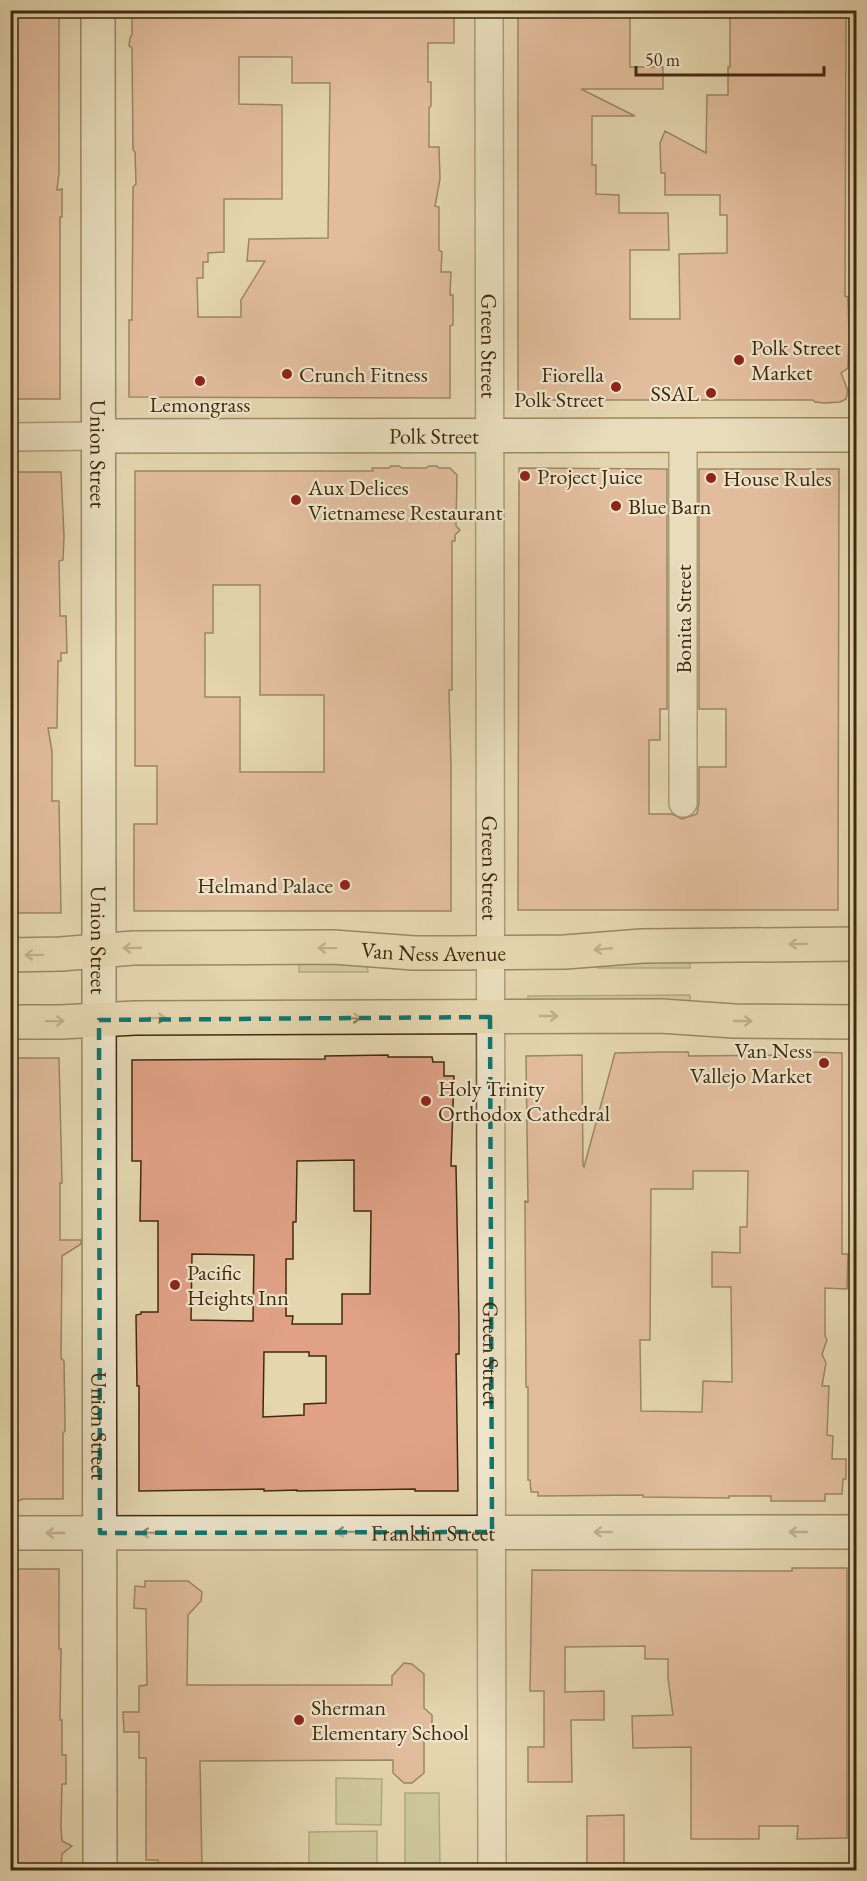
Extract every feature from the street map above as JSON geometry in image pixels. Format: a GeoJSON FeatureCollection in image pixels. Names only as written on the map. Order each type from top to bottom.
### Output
{"type":"FeatureCollection","features":[{"type":"Feature","properties":{"kind":"highway","name":"Van Ness Avenue"},"geometry":{"type":"LineString","coordinates":[[10,955],[143,948],[333,947],[414,953],[490,953],[565,952],[642,946],[856,944]]}},
{"type":"Feature","properties":{"kind":"highway"},"geometry":{"type":"LineString","coordinates":[[10,1022],[135,1018],[661,1016],[734,1021],[856,1022]]}},
{"type":"Feature","properties":{"kind":"street","name":"Union Street"},"geometry":{"type":"LineString","coordinates":[[98,10],[100,1870]]}},
{"type":"Feature","properties":{"kind":"street","name":"Green Street"},"geometry":{"type":"LineString","coordinates":[[489,10],[492,1870]]}},
{"type":"Feature","properties":{"kind":"street","name":"Bonita Street"},"geometry":{"type":"LineString","coordinates":[[683,435],[683,803]]}},
{"type":"Feature","properties":{"kind":"street","name":"Polk Street"},"geometry":{"type":"LineString","coordinates":[[10,437],[856,435]]}},
{"type":"Feature","properties":{"kind":"street","name":"Franklin Street"},"geometry":{"type":"LineString","coordinates":[[10,1533],[856,1532]]}},
{"type":"Feature","properties":{"kind":"highlighted area"},"geometry":{"type":"Polygon","coordinates":[[[490,1017],[492,1532],[100,1533],[99,1020],[490,1017]]]}},
{"type":"Feature","properties":{"kind":"green space"},"geometry":{"type":"Polygon","coordinates":[[[690,958],[690,968],[598,968],[598,963],[690,958]]]}},
{"type":"Feature","properties":{"kind":"green space"},"geometry":{"type":"Polygon","coordinates":[[[299,962],[367,964],[368,972],[299,972],[299,962]]]}},
{"type":"Feature","properties":{"kind":"green space"},"geometry":{"type":"Polygon","coordinates":[[[690,995],[690,1005],[528,1004],[528,996],[690,995]]]}},
{"type":"Feature","properties":{"kind":"green space"},"geometry":{"type":"Polygon","coordinates":[[[336,1778],[382,1779],[381,1825],[336,1824],[336,1778]]]}},
{"type":"Feature","properties":{"kind":"green space"},"geometry":{"type":"Polygon","coordinates":[[[405,1793],[439,1793],[440,1870],[405,1870],[405,1793]]]}},
{"type":"Feature","properties":{"kind":"green space"},"geometry":{"type":"Polygon","coordinates":[[[377,1831],[377,1865],[309,1866],[309,1832],[377,1831]]]}},
{"type":"Feature","properties":{"kind":"building"},"geometry":{"type":"Polygon","coordinates":[[[10,10],[59,10],[59,173],[57,190],[62,189],[60,399],[10,399],[10,10]]]}},
{"type":"Feature","properties":{"kind":"building"},"geometry":{"type":"Polygon","coordinates":[[[132,10],[454,10],[454,43],[428,43],[428,82],[431,82],[429,147],[439,147],[440,179],[435,206],[439,207],[441,272],[451,272],[450,295],[453,295],[453,325],[450,326],[450,398],[129,397],[133,187],[136,184],[135,152],[133,150],[132,48],[129,46],[132,34],[132,10]],[[239,57],[239,104],[282,105],[282,199],[224,199],[224,252],[208,253],[208,262],[203,262],[203,278],[197,278],[198,317],[241,317],[241,300],[265,261],[247,261],[249,239],[328,238],[330,83],[292,83],[292,57],[239,57]]]}},
{"type":"Feature","properties":{"kind":"building"},"geometry":{"type":"Polygon","coordinates":[[[518,10],[630,10],[630,67],[663,67],[663,89],[581,89],[635,116],[592,116],[592,165],[596,165],[596,194],[619,195],[619,213],[668,213],[669,250],[630,250],[630,319],[680,319],[679,254],[727,253],[727,215],[720,215],[720,195],[665,195],[665,173],[661,173],[660,143],[665,131],[706,153],[707,95],[728,95],[730,10],[846,10],[845,296],[848,297],[849,335],[848,368],[841,373],[848,391],[846,399],[840,402],[825,403],[813,400],[518,400],[518,10]]]}},
{"type":"Feature","properties":{"kind":"building"},"geometry":{"type":"Polygon","coordinates":[[[391,466],[426,468],[437,466],[450,468],[457,475],[456,526],[460,530],[455,535],[455,541],[452,541],[452,690],[449,690],[451,911],[134,911],[134,824],[157,824],[157,766],[135,766],[135,471],[373,471],[372,468],[391,466]],[[213,585],[213,633],[205,633],[205,697],[240,697],[240,772],[324,772],[324,695],[260,695],[260,585],[213,585]]]}},
{"type":"Feature","properties":{"kind":"building"},"geometry":{"type":"Polygon","coordinates":[[[519,468],[667,469],[667,709],[660,709],[660,740],[649,740],[649,814],[672,814],[682,819],[697,814],[699,767],[726,767],[726,709],[699,709],[699,469],[839,469],[838,910],[518,910],[519,468]]]}},
{"type":"Feature","properties":{"kind":"building"},"geometry":{"type":"Polygon","coordinates":[[[10,472],[61,472],[64,536],[63,560],[59,561],[60,616],[66,616],[67,653],[61,653],[61,661],[58,661],[57,728],[48,728],[52,751],[52,801],[59,801],[61,913],[10,913],[10,472]]]}},
{"type":"Feature","properties":{"kind":"building"},"geometry":{"type":"Polygon","coordinates":[[[688,1052],[689,1056],[842,1053],[842,1254],[848,1254],[847,1289],[825,1288],[825,1336],[827,1340],[822,1354],[826,1363],[822,1386],[829,1386],[827,1435],[833,1436],[832,1459],[846,1459],[846,1479],[843,1479],[842,1494],[825,1494],[825,1501],[771,1501],[771,1496],[729,1496],[729,1498],[643,1497],[643,1495],[538,1496],[538,1492],[531,1492],[530,1480],[528,1480],[528,1387],[526,1387],[525,1201],[528,1202],[526,1056],[582,1055],[584,1167],[615,1053],[688,1052]],[[693,1171],[693,1189],[651,1189],[650,1340],[640,1340],[641,1411],[702,1412],[703,1381],[732,1382],[731,1287],[712,1287],[712,1252],[740,1253],[740,1227],[747,1227],[748,1171],[693,1171]]]}},
{"type":"Feature","properties":{"kind":"building"},"geometry":{"type":"Polygon","coordinates":[[[325,1056],[432,1057],[433,1062],[444,1062],[444,1076],[454,1076],[451,1166],[456,1166],[459,1322],[459,1354],[456,1354],[458,1491],[415,1491],[415,1489],[264,1491],[264,1489],[139,1491],[136,1315],[141,1312],[158,1312],[158,1221],[140,1221],[141,1161],[132,1161],[132,1060],[325,1059],[325,1056]],[[354,1160],[297,1161],[293,1259],[286,1259],[286,1316],[293,1316],[292,1324],[342,1324],[342,1294],[370,1294],[371,1211],[354,1211],[354,1160]],[[192,1254],[191,1320],[253,1321],[254,1255],[192,1254]],[[264,1352],[263,1417],[304,1415],[304,1404],[326,1403],[326,1356],[309,1356],[309,1352],[264,1352]]]}},
{"type":"Feature","properties":{"kind":"building"},"geometry":{"type":"Polygon","coordinates":[[[10,1058],[59,1058],[62,1183],[60,1183],[60,1240],[81,1240],[81,1244],[62,1256],[61,1358],[64,1361],[65,1420],[63,1499],[23,1499],[10,1504],[10,1058]]]}},
{"type":"Feature","properties":{"kind":"building"},"geometry":{"type":"Polygon","coordinates":[[[792,1568],[847,1568],[847,1838],[797,1839],[798,1826],[759,1826],[759,1839],[691,1839],[691,1747],[633,1748],[632,1716],[673,1715],[668,1659],[645,1659],[645,1646],[565,1647],[565,1692],[604,1691],[604,1720],[571,1720],[572,1782],[528,1782],[528,1747],[544,1747],[544,1691],[530,1691],[532,1570],[792,1571],[792,1568]]]}},
{"type":"Feature","properties":{"kind":"building"},"geometry":{"type":"Polygon","coordinates":[[[10,1569],[59,1569],[60,1720],[62,1720],[62,1755],[66,1755],[66,1784],[62,1784],[61,1827],[62,1841],[72,1846],[62,1854],[61,1870],[10,1870],[10,1569]]]}},
{"type":"Feature","properties":{"kind":"building","name":"Sherman Elementary School"},"geometry":{"type":"Polygon","coordinates":[[[145,1581],[188,1581],[202,1592],[201,1601],[188,1615],[187,1685],[392,1685],[392,1676],[404,1663],[412,1664],[424,1674],[424,1708],[432,1715],[432,1733],[424,1741],[424,1773],[412,1783],[404,1783],[393,1773],[393,1760],[200,1761],[202,1870],[158,1870],[158,1860],[146,1860],[146,1758],[139,1758],[139,1732],[124,1732],[123,1712],[139,1712],[139,1686],[147,1685],[146,1609],[134,1608],[135,1586],[145,1587],[145,1581]]]}},
{"type":"Feature","properties":{"kind":"building"},"geometry":{"type":"Polygon","coordinates":[[[624,1815],[624,1869],[587,1869],[587,1816],[624,1815]]]}},
{"type":"Feature","properties":{"kind":"place","name":"Polk Street Market"},"geometry":{"type":"Point","coordinates":[739,360]}},
{"type":"Feature","properties":{"kind":"place","name":"Crunch Fitness"},"geometry":{"type":"Point","coordinates":[287,374]}},
{"type":"Feature","properties":{"kind":"place","name":"Lemongrass"},"geometry":{"type":"Point","coordinates":[200,381]}},
{"type":"Feature","properties":{"kind":"place","name":"Fiorella Polk Street"},"geometry":{"type":"Point","coordinates":[616,387]}},
{"type":"Feature","properties":{"kind":"place","name":"SSAL"},"geometry":{"type":"Point","coordinates":[711,393]}},
{"type":"Feature","properties":{"kind":"place","name":"Project Juice"},"geometry":{"type":"Point","coordinates":[525,476]}},
{"type":"Feature","properties":{"kind":"place","name":"House Rules"},"geometry":{"type":"Point","coordinates":[711,478]}},
{"type":"Feature","properties":{"kind":"place","name":"Aux Delices Vietnamese Restaurant"},"geometry":{"type":"Point","coordinates":[296,500]}},
{"type":"Feature","properties":{"kind":"place","name":"Blue Barn"},"geometry":{"type":"Point","coordinates":[616,506]}},
{"type":"Feature","properties":{"kind":"place","name":"Helmand Palace"},"geometry":{"type":"Point","coordinates":[345,885]}},
{"type":"Feature","properties":{"kind":"place","name":"Van Ness Vallejo Market"},"geometry":{"type":"Point","coordinates":[824,1063]}},
{"type":"Feature","properties":{"kind":"place","name":"Holy Trinity Orthodox Cathedral"},"geometry":{"type":"Point","coordinates":[426,1101]}},
{"type":"Feature","properties":{"kind":"place","name":"Pacific Heights Inn"},"geometry":{"type":"Point","coordinates":[175,1285]}},
{"type":"Feature","properties":{"kind":"place","name":"Sherman Elementary School"},"geometry":{"type":"Point","coordinates":[299,1720]}}]}
